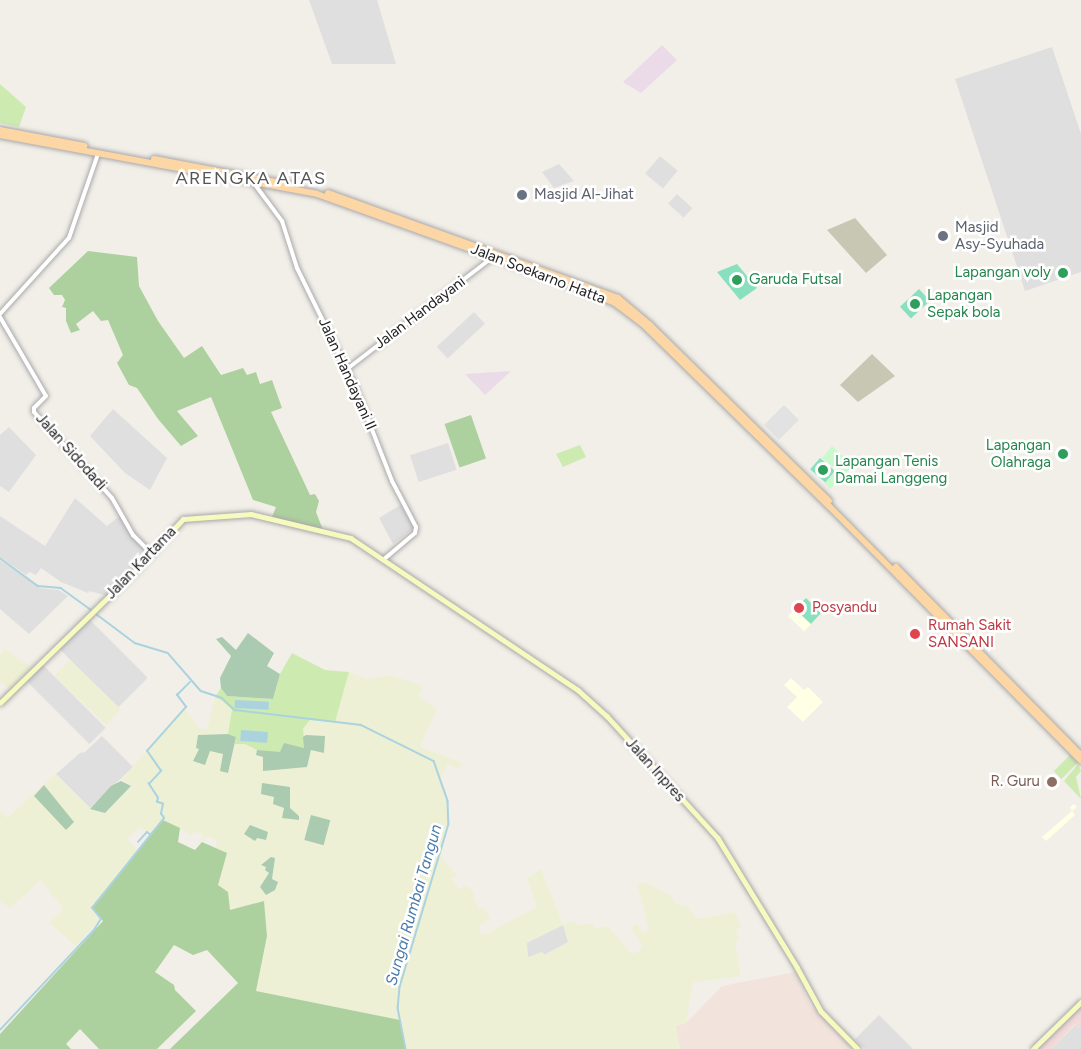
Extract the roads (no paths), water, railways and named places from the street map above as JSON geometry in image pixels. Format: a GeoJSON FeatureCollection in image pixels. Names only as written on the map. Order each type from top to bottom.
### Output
{"type":"FeatureCollection","features":[{"type":"Feature","properties":{"kind":"main road","name":"Jalan Soekarno Hatta"},"geometry":{"type":"LineString","coordinates":[[0,130],[336,195],[627,304],[1081,755]]}},
{"type":"Feature","properties":{"kind":"main road","name":"Jalan Soekarno Hatta"},"geometry":{"type":"LineString","coordinates":[[0,135],[207,171],[333,199],[565,280]]}},
{"type":"Feature","properties":{"kind":"main road","name":"Jalan Kartama"},"geometry":{"type":"LineString","coordinates":[[0,703],[90,616],[183,519],[251,514],[351,538],[383,560]]}},
{"type":"Feature","properties":{"kind":"main road","name":"Jalan Inpres"},"geometry":{"type":"LineString","coordinates":[[383,560],[578,690],[607,716],[718,838],[797,967],[820,1011],[858,1049]]}},
{"type":"Feature","properties":{"kind":"main road","name":"Jalan Soekarno Hatta"},"geometry":{"type":"LineString","coordinates":[[937,611],[1081,761]]}},
{"type":"Feature","properties":{"kind":"main road"},"geometry":{"type":"LineString","coordinates":[[1033,1049],[1081,1002]]}},
{"type":"Feature","properties":{"kind":"street","name":"Jalan Sidodadi"},"geometry":{"type":"LineString","coordinates":[[99,153],[69,238],[0,316],[46,396],[34,408],[34,412],[112,498],[133,535],[151,553]]}},
{"type":"Feature","properties":{"kind":"street","name":"Jalan Handayani II"},"geometry":{"type":"LineString","coordinates":[[253,182],[282,221],[297,268],[347,369],[401,502],[416,527],[415,533],[383,560]]}},
{"type":"Feature","properties":{"kind":"street","name":"Jalan Handayani"},"geometry":{"type":"LineString","coordinates":[[347,369],[494,257]]}},
{"type":"Feature","properties":{"kind":"water"},"geometry":{"type":"Polygon","coordinates":[[[235,700],[269,702],[269,710],[235,708],[235,700]]]}},
{"type":"Feature","properties":{"kind":"water"},"geometry":{"type":"Polygon","coordinates":[[[241,730],[268,732],[267,743],[240,741],[241,730]]]}},
{"type":"Feature","properties":{"kind":"waterway","name":"Sungai Rumbai Tangun"},"geometry":{"type":"LineString","coordinates":[[0,558],[38,586],[61,588],[91,610]]}},
{"type":"Feature","properties":{"kind":"waterway","name":"Sungai Rumbai Tangun"},"geometry":{"type":"LineString","coordinates":[[95,613],[135,643],[168,653],[201,691],[222,698],[235,710],[361,725],[434,761],[448,801],[449,824],[400,987],[398,1008],[406,1049]]}},
{"type":"Feature","properties":{"kind":"waterway"},"geometry":{"type":"LineString","coordinates":[[0,1030],[94,930],[101,919],[92,908],[164,818],[161,814],[163,804],[157,802],[158,798],[149,784],[161,771],[147,751],[186,707],[177,695],[190,682]]}},
{"type":"Feature","properties":{"kind":"waterway"},"geometry":{"type":"LineString","coordinates":[[138,842],[147,832],[150,834]]}},
{"type":"Feature","properties":{"kind":"place","name":"Masjid Al-Jihat"},"geometry":{"type":"Point","coordinates":[522,195]}},
{"type":"Feature","properties":{"kind":"place","name":"Masjid Asy-Syuhada"},"geometry":{"type":"Point","coordinates":[943,236]}},
{"type":"Feature","properties":{"kind":"place","name":"Lapangan voly"},"geometry":{"type":"Point","coordinates":[1063,273]}},
{"type":"Feature","properties":{"kind":"place","name":"Garuda Futsal"},"geometry":{"type":"Point","coordinates":[737,280]}},
{"type":"Feature","properties":{"kind":"place","name":"Lapangan Sepak bola"},"geometry":{"type":"Point","coordinates":[915,304]}},
{"type":"Feature","properties":{"kind":"place","name":"Lapangan Olahraga"},"geometry":{"type":"Point","coordinates":[1063,454]}},
{"type":"Feature","properties":{"kind":"place","name":"Lapangan Tenis Damai Langgeng"},"geometry":{"type":"Point","coordinates":[823,470]}},
{"type":"Feature","properties":{"kind":"place","name":"Posyandu"},"geometry":{"type":"Point","coordinates":[799,608]}},
{"type":"Feature","properties":{"kind":"place","name":"Rumah Sakit SANSANI"},"geometry":{"type":"Point","coordinates":[915,634]}},
{"type":"Feature","properties":{"kind":"place","name":"R. Guru"},"geometry":{"type":"Point","coordinates":[1052,782]}},
{"type":"Feature","properties":{"kind":"district","name":"ARENGKA ATAS"},"geometry":{"type":"Point","coordinates":[251,178]}}]}
